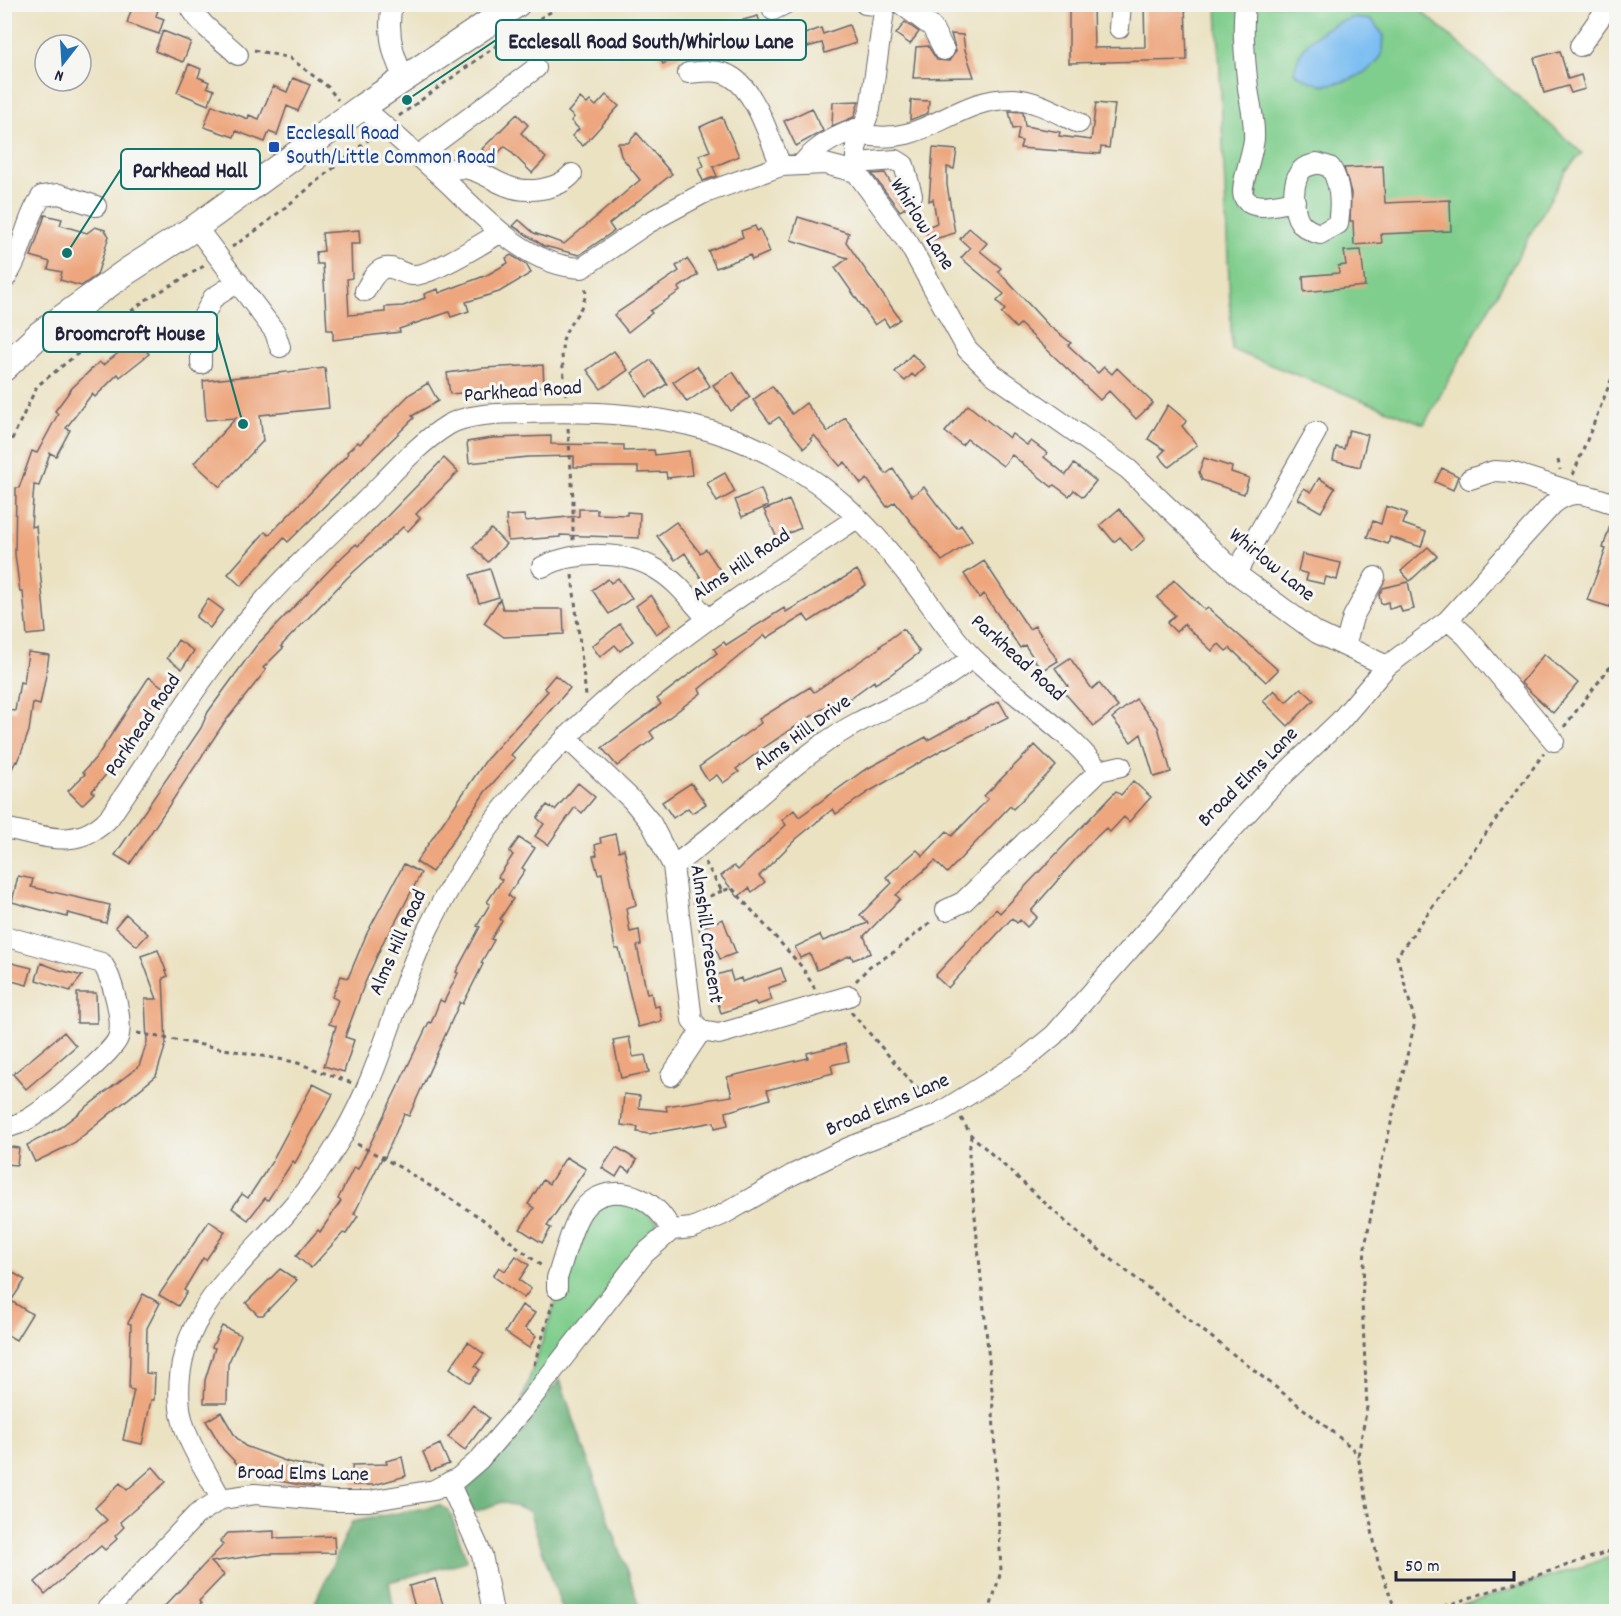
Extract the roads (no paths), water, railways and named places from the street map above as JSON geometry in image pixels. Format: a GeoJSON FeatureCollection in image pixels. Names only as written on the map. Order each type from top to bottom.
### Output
{"type":"FeatureCollection","features":[{"type":"Feature","properties":{"kind":"main road"},"geometry":{"type":"LineString","coordinates":[[4,368],[41,333],[126,272],[196,227],[362,107],[517,4]]}},
{"type":"Feature","properties":{"kind":"street"},"geometry":{"type":"LineString","coordinates":[[189,4],[197,20],[232,49]]}},
{"type":"Feature","properties":{"kind":"street"},"geometry":{"type":"LineString","coordinates":[[392,4],[391,40],[395,61],[405,79]]}},
{"type":"Feature","properties":{"kind":"street"},"geometry":{"type":"LineString","coordinates":[[865,4],[890,5],[932,27],[944,50]]}},
{"type":"Feature","properties":{"kind":"street"},"geometry":{"type":"LineString","coordinates":[[1119,28],[1121,4]]}},
{"type":"Feature","properties":{"kind":"street"},"geometry":{"type":"LineString","coordinates":[[1245,4],[1244,42],[1255,131],[1243,197],[1251,205],[1259,206],[1295,201]]}},
{"type":"Feature","properties":{"kind":"street"},"geometry":{"type":"LineString","coordinates":[[1580,46],[1610,4]]}},
{"type":"Feature","properties":{"kind":"street"},"geometry":{"type":"LineString","coordinates":[[890,5],[870,110],[856,148],[856,168],[896,160],[904,165],[912,195]]}},
{"type":"Feature","properties":{"kind":"street"},"geometry":{"type":"LineString","coordinates":[[418,156],[536,68]]}},
{"type":"Feature","properties":{"kind":"street"},"geometry":{"type":"LineString","coordinates":[[688,72],[707,71],[729,75],[744,88],[759,113],[781,166]]}},
{"type":"Feature","properties":{"kind":"street"},"geometry":{"type":"LineString","coordinates":[[802,164],[811,153],[841,134],[862,130],[875,138],[898,137],[921,132],[969,107],[998,100],[1017,99],[1079,123]]}},
{"type":"Feature","properties":{"kind":"street"},"geometry":{"type":"LineString","coordinates":[[362,107],[436,171],[501,232],[470,252],[428,271],[413,275],[388,267],[380,270],[365,291]]}},
{"type":"Feature","properties":{"kind":"street","name":"Whirlow Lane"},"geometry":{"type":"LineString","coordinates":[[501,232],[545,260],[569,268],[582,268],[648,223],[702,194],[781,166],[802,164],[856,168],[909,244],[967,350],[994,375],[1128,469],[1236,573],[1317,633],[1387,666]]}},
{"type":"Feature","properties":{"kind":"street"},"geometry":{"type":"LineString","coordinates":[[436,171],[464,168],[480,172],[509,187],[546,189],[567,179],[572,174]]}},
{"type":"Feature","properties":{"kind":"street"},"geometry":{"type":"LineString","coordinates":[[4,280],[21,248],[34,208],[42,196],[59,194],[96,206]]}},
{"type":"Feature","properties":{"kind":"street"},"geometry":{"type":"LineString","coordinates":[[196,227],[275,332],[280,347]]}},
{"type":"Feature","properties":{"kind":"street"},"geometry":{"type":"LineString","coordinates":[[201,364],[201,321],[213,298],[238,282]]}},
{"type":"Feature","properties":{"kind":"street","name":"Parkhead Road"},"geometry":{"type":"LineString","coordinates":[[4,828],[78,839],[100,828],[110,818],[225,649],[262,603],[392,474],[447,426],[473,417],[566,411],[656,417],[701,426],[777,459],[809,478],[857,518],[972,657],[1068,736],[1099,771]]}},
{"type":"Feature","properties":{"kind":"street"},"geometry":{"type":"LineString","coordinates":[[1236,573],[1316,432]]}},
{"type":"Feature","properties":{"kind":"street"},"geometry":{"type":"LineString","coordinates":[[1470,479],[1494,471],[1511,472],[1617,504]]}},
{"type":"Feature","properties":{"kind":"street","name":"Broad Elms Lane"},"geometry":{"type":"LineString","coordinates":[[105,1611],[196,1515],[221,1499],[255,1494],[334,1501],[369,1501],[416,1494],[449,1482],[479,1460],[524,1408],[644,1254],[672,1230],[692,1228],[811,1165],[939,1113],[959,1103],[1020,1063],[1054,1035],[1167,907],[1213,849],[1272,786],[1340,721],[1387,666],[1448,620],[1531,525],[1562,496],[1573,492]]}},
{"type":"Feature","properties":{"kind":"street","name":"Alms Hill Road"},"geometry":{"type":"LineString","coordinates":[[221,1499],[188,1437],[180,1409],[184,1352],[194,1323],[215,1292],[299,1199],[342,1137],[368,1089],[403,989],[427,932],[455,880],[516,795],[588,714],[707,618],[857,518]]}},
{"type":"Feature","properties":{"kind":"street"},"geometry":{"type":"LineString","coordinates":[[542,567],[555,561],[602,555],[647,564],[672,580],[707,618]]}},
{"type":"Feature","properties":{"kind":"street"},"geometry":{"type":"LineString","coordinates":[[1345,646],[1353,617],[1375,578]]}},
{"type":"Feature","properties":{"kind":"street"},"geometry":{"type":"LineString","coordinates":[[1448,620],[1466,636],[1554,741]]}},
{"type":"Feature","properties":{"kind":"street","name":"Alms Hill Drive"},"geometry":{"type":"LineString","coordinates":[[673,866],[698,849],[826,742],[863,719],[956,671],[972,657]]}},
{"type":"Feature","properties":{"kind":"street","name":"Almshill Crescent"},"geometry":{"type":"LineString","coordinates":[[566,737],[632,800],[651,823],[673,866],[692,1020],[701,1031],[719,1034],[849,996]]}},
{"type":"Feature","properties":{"kind":"street"},"geometry":{"type":"LineString","coordinates":[[946,910],[963,902],[1099,771],[1121,766]]}},
{"type":"Feature","properties":{"kind":"street"},"geometry":{"type":"LineString","coordinates":[[4,936],[102,963],[111,982],[119,1029],[113,1046],[50,1104],[25,1120],[4,1128]]}},
{"type":"Feature","properties":{"kind":"street","name":"Almshill Crescent"},"geometry":{"type":"LineString","coordinates":[[671,1076],[701,1031]]}},
{"type":"Feature","properties":{"kind":"street"},"geometry":{"type":"LineString","coordinates":[[557,1283],[579,1216],[590,1203],[602,1195],[628,1192],[640,1198],[658,1211],[672,1230]]}},
{"type":"Feature","properties":{"kind":"street"},"geometry":{"type":"LineString","coordinates":[[449,1482],[482,1556],[493,1611]]}},
{"type":"Feature","properties":{"kind":"water"},"geometry":{"type":"Polygon","coordinates":[[[1353,18],[1372,20],[1384,36],[1383,50],[1378,61],[1364,73],[1336,83],[1320,84],[1309,81],[1294,72],[1302,52],[1315,36],[1333,25],[1353,18]]]}},
{"type":"Feature","properties":{"kind":"place","name":"Ecclesall Road South/Whirlow Lane"},"geometry":{"type":"Point","coordinates":[407,100]}},
{"type":"Feature","properties":{"kind":"place","name":"Ecclesall Road South/Little Common Road"},"geometry":{"type":"Point","coordinates":[274,147]}},
{"type":"Feature","properties":{"kind":"place","name":"Parkhead Hall"},"geometry":{"type":"Point","coordinates":[67,253]}},
{"type":"Feature","properties":{"kind":"place","name":"Broomcroft House"},"geometry":{"type":"Point","coordinates":[243,424]}}]}
